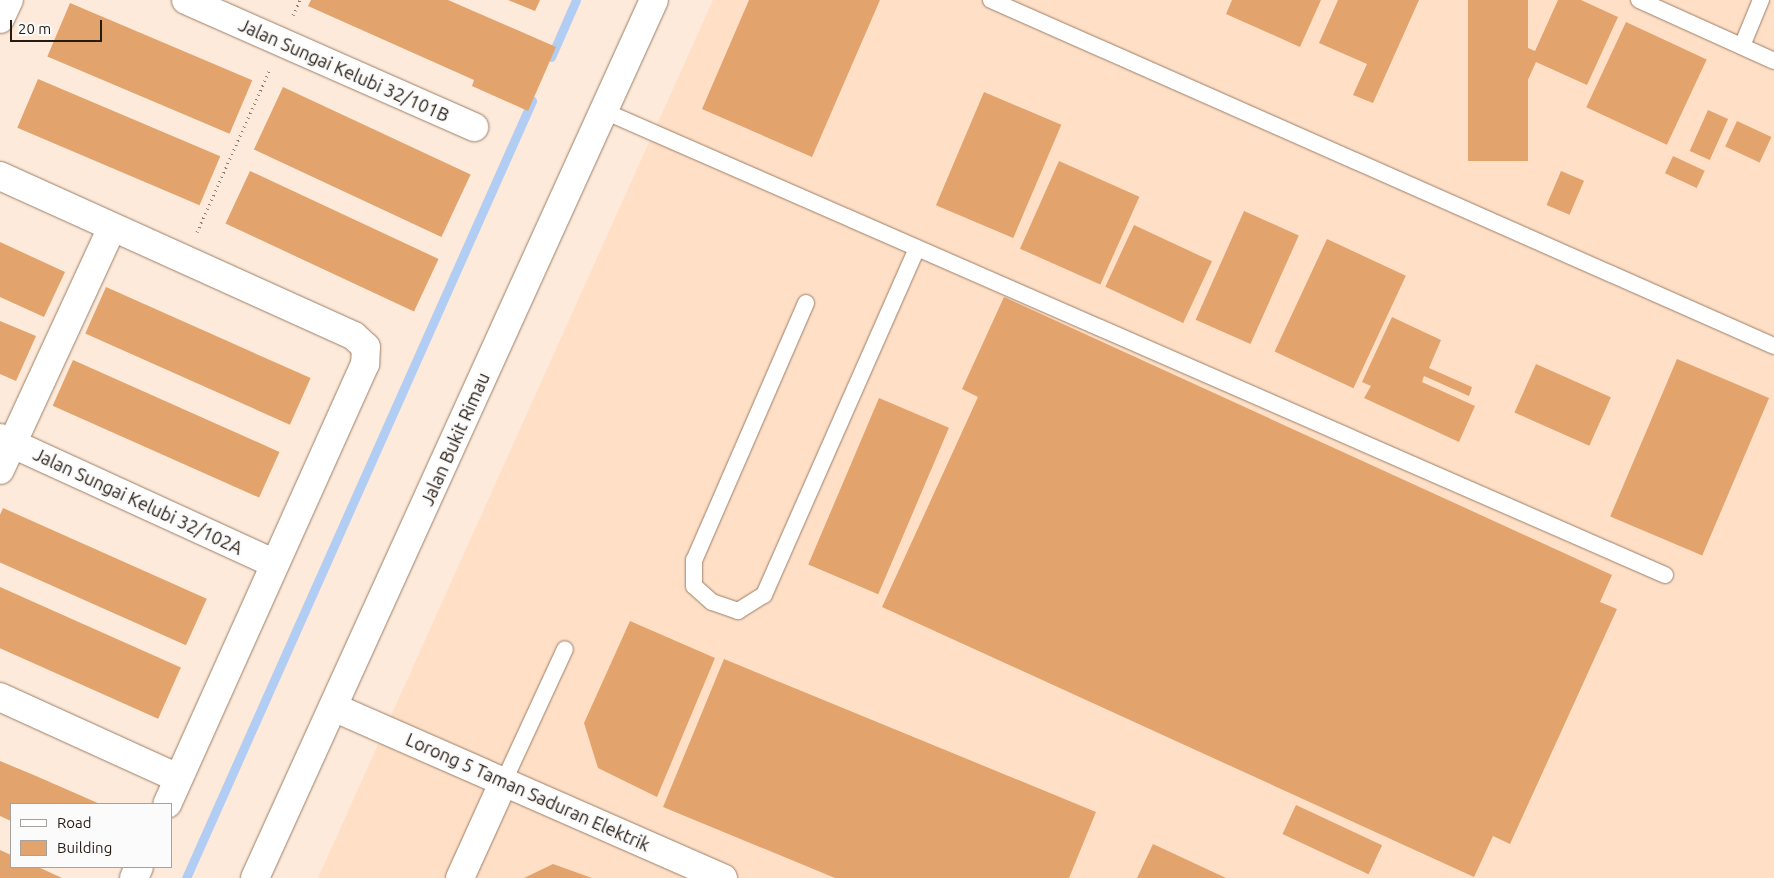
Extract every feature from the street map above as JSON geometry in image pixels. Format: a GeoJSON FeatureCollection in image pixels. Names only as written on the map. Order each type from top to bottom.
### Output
{"type":"FeatureCollection","features":[{"type":"Feature","properties":{"kind":"street"},"geometry":{"type":"LineString","coordinates":[[0,19],[9,0]]}},
{"type":"Feature","properties":{"kind":"street","name":"Jalan Sungai Kelubi 32/101B"},"geometry":{"type":"LineString","coordinates":[[186,0],[474,127]]}},
{"type":"Feature","properties":{"kind":"street","name":"Jalan Bukit Rimau"},"geometry":{"type":"LineString","coordinates":[[255,878],[654,0]]}},
{"type":"Feature","properties":{"kind":"street"},"geometry":{"type":"LineString","coordinates":[[0,176],[354,336],[366,347],[365,364],[167,803]]}},
{"type":"Feature","properties":{"kind":"street"},"geometry":{"type":"LineString","coordinates":[[0,470],[6,441],[112,228]]}},
{"type":"Feature","properties":{"kind":"street","name":"Jalan Sungai Kelubi 32/102A"},"geometry":{"type":"LineString","coordinates":[[6,441],[275,564]]}},
{"type":"Feature","properties":{"kind":"street"},"geometry":{"type":"LineString","coordinates":[[0,697],[178,778]]}},
{"type":"Feature","properties":{"kind":"street","name":"Lorong 5 Taman Saduran Elektrik"},"geometry":{"type":"LineString","coordinates":[[333,707],[723,878]]}},
{"type":"Feature","properties":{"kind":"street"},"geometry":{"type":"LineString","coordinates":[[460,878],[504,781]]}},
{"type":"Feature","properties":{"kind":"lane"},"geometry":{"type":"LineString","coordinates":[[992,0],[1774,346]]}},
{"type":"Feature","properties":{"kind":"lane"},"geometry":{"type":"LineString","coordinates":[[1639,0],[1774,61]]}},
{"type":"Feature","properties":{"kind":"lane"},"geometry":{"type":"LineString","coordinates":[[1742,46],[1761,0]]}},
{"type":"Feature","properties":{"kind":"lane"},"geometry":{"type":"LineString","coordinates":[[604,111],[1665,575]]}},
{"type":"Feature","properties":{"kind":"lane"},"geometry":{"type":"LineString","coordinates":[[806,303],[694,560],[694,586],[712,602],[738,611],[764,595],[917,248]]}},
{"type":"Feature","properties":{"kind":"lane"},"geometry":{"type":"LineString","coordinates":[[504,781],[564,649]]}},
{"type":"Feature","properties":{"kind":"path"},"geometry":{"type":"LineString","coordinates":[[185,260],[300,0]]}},
{"type":"Feature","properties":{"kind":"shaded area"},"geometry":{"type":"Polygon","coordinates":[[[713,0],[1774,0],[1774,878],[318,878],[713,0]]]}},
{"type":"Feature","properties":{"kind":"building"},"geometry":{"type":"Polygon","coordinates":[[[311,0],[448,0],[556,47],[528,111],[472,86],[474,80],[308,6],[311,0]]]}},
{"type":"Feature","properties":{"kind":"building"},"geometry":{"type":"Polygon","coordinates":[[[508,0],[540,0],[535,11],[508,0]]]}},
{"type":"Feature","properties":{"kind":"building"},"geometry":{"type":"Polygon","coordinates":[[[749,0],[880,0],[812,157],[702,109],[749,0]]]}},
{"type":"Feature","properties":{"kind":"building"},"geometry":{"type":"Polygon","coordinates":[[[1232,0],[1321,0],[1300,47],[1226,14],[1232,0]]]}},
{"type":"Feature","properties":{"kind":"building"},"geometry":{"type":"Polygon","coordinates":[[[1338,0],[1419,0],[1373,103],[1353,95],[1367,64],[1319,43],[1338,0]]]}},
{"type":"Feature","properties":{"kind":"building"},"geometry":{"type":"Polygon","coordinates":[[[1468,0],[1528,0],[1528,161],[1468,161],[1468,0]]]}},
{"type":"Feature","properties":{"kind":"building"},"geometry":{"type":"Polygon","coordinates":[[[1558,0],[1581,0],[1618,17],[1587,85],[1536,62],[1522,93],[1498,82],[1516,43],[1535,51],[1558,0]]]}},
{"type":"Feature","properties":{"kind":"building"},"geometry":{"type":"Polygon","coordinates":[[[70,3],[252,80],[230,134],[47,56],[70,3]]]}},
{"type":"Feature","properties":{"kind":"building"},"geometry":{"type":"Polygon","coordinates":[[[1626,22],[1707,60],[1667,145],[1586,107],[1626,22]]]}},
{"type":"Feature","properties":{"kind":"building"},"geometry":{"type":"Polygon","coordinates":[[[38,79],[220,156],[200,205],[17,128],[38,79]]]}},
{"type":"Feature","properties":{"kind":"building"},"geometry":{"type":"Polygon","coordinates":[[[283,87],[471,174],[441,237],[254,150],[283,87]]]}},
{"type":"Feature","properties":{"kind":"building"},"geometry":{"type":"Polygon","coordinates":[[[984,92],[1061,125],[1013,238],[936,205],[984,92]]]}},
{"type":"Feature","properties":{"kind":"building"},"geometry":{"type":"Polygon","coordinates":[[[1708,110],[1728,119],[1710,160],[1690,151],[1708,110]]]}},
{"type":"Feature","properties":{"kind":"building"},"geometry":{"type":"Polygon","coordinates":[[[1737,121],[1771,137],[1760,162],[1725,146],[1737,121]]]}},
{"type":"Feature","properties":{"kind":"building"},"geometry":{"type":"Polygon","coordinates":[[[1673,156],[1705,171],[1697,188],[1665,173],[1673,156]]]}},
{"type":"Feature","properties":{"kind":"building"},"geometry":{"type":"Polygon","coordinates":[[[1059,161],[1139,197],[1100,284],[1020,249],[1059,161]]]}},
{"type":"Feature","properties":{"kind":"building"},"geometry":{"type":"Polygon","coordinates":[[[250,171],[439,259],[414,311],[225,224],[250,171]]]}},
{"type":"Feature","properties":{"kind":"building"},"geometry":{"type":"Polygon","coordinates":[[[1561,171],[1584,181],[1570,215],[1547,205],[1561,171]]]}},
{"type":"Feature","properties":{"kind":"building"},"geometry":{"type":"Polygon","coordinates":[[[1244,211],[1299,235],[1250,344],[1196,320],[1244,211]]]}},
{"type":"Feature","properties":{"kind":"building"},"geometry":{"type":"Polygon","coordinates":[[[1134,225],[1212,261],[1183,323],[1105,287],[1134,225]]]}},
{"type":"Feature","properties":{"kind":"building"},"geometry":{"type":"Polygon","coordinates":[[[1327,239],[1406,276],[1353,388],[1275,351],[1327,239]]]}},
{"type":"Feature","properties":{"kind":"building"},"geometry":{"type":"Polygon","coordinates":[[[0,242],[65,272],[44,317],[0,297],[0,242]]]}},
{"type":"Feature","properties":{"kind":"building"},"geometry":{"type":"Polygon","coordinates":[[[106,287],[311,378],[290,425],[85,334],[106,287]]]}},
{"type":"Feature","properties":{"kind":"building"},"geometry":{"type":"Polygon","coordinates":[[[1004,297],[1612,575],[1600,602],[1617,609],[1510,844],[1493,836],[1474,877],[882,607],[978,397],[962,389],[1004,297]]]}},
{"type":"Feature","properties":{"kind":"building"},"geometry":{"type":"Polygon","coordinates":[[[1392,317],[1441,340],[1429,368],[1472,387],[1469,396],[1424,376],[1422,382],[1475,406],[1459,442],[1364,398],[1371,386],[1362,382],[1392,317]]]}},
{"type":"Feature","properties":{"kind":"building"},"geometry":{"type":"Polygon","coordinates":[[[0,321],[36,336],[16,381],[0,374],[0,321]]]}},
{"type":"Feature","properties":{"kind":"building"},"geometry":{"type":"Polygon","coordinates":[[[1677,359],[1769,398],[1702,555],[1610,516],[1677,359]]]}},
{"type":"Feature","properties":{"kind":"building"},"geometry":{"type":"Polygon","coordinates":[[[73,360],[279,452],[259,498],[53,406],[73,360]]]}},
{"type":"Feature","properties":{"kind":"building"},"geometry":{"type":"Polygon","coordinates":[[[1536,364],[1611,397],[1589,446],[1514,412],[1536,364]]]}},
{"type":"Feature","properties":{"kind":"building"},"geometry":{"type":"Polygon","coordinates":[[[879,398],[949,428],[878,594],[808,565],[879,398]]]}},
{"type":"Feature","properties":{"kind":"building"},"geometry":{"type":"Polygon","coordinates":[[[3,508],[207,599],[186,645],[0,562],[0,515],[3,508]]]}},
{"type":"Feature","properties":{"kind":"building"},"geometry":{"type":"Polygon","coordinates":[[[0,587],[181,668],[158,719],[0,648],[0,587]]]}},
{"type":"Feature","properties":{"kind":"building"},"geometry":{"type":"Polygon","coordinates":[[[630,621],[715,658],[657,797],[598,768],[584,723],[630,621]]]}},
{"type":"Feature","properties":{"kind":"building"},"geometry":{"type":"Polygon","coordinates":[[[724,659],[1096,812],[1069,878],[835,878],[663,807],[724,659]]]}},
{"type":"Feature","properties":{"kind":"building"},"geometry":{"type":"Polygon","coordinates":[[[0,761],[98,803],[10,803],[10,821],[0,816],[0,761]]]}},
{"type":"Feature","properties":{"kind":"building"},"geometry":{"type":"Polygon","coordinates":[[[1296,805],[1382,845],[1369,874],[1282,834],[1296,805]]]}},
{"type":"Feature","properties":{"kind":"building"},"geometry":{"type":"Polygon","coordinates":[[[1153,844],[1226,878],[1137,878],[1153,844]]]}},
{"type":"Feature","properties":{"kind":"building"},"geometry":{"type":"Polygon","coordinates":[[[0,850],[10,855],[10,868],[40,868],[62,878],[0,878],[0,850]]]}},
{"type":"Feature","properties":{"kind":"building"},"geometry":{"type":"Polygon","coordinates":[[[553,864],[592,878],[524,878],[553,864]]]}},
{"type":"Feature","properties":{"kind":"waterway"},"geometry":{"type":"LineString","coordinates":[[551,57],[576,0]]}},
{"type":"Feature","properties":{"kind":"waterway"},"geometry":{"type":"LineString","coordinates":[[186,878],[532,101]]}}]}
